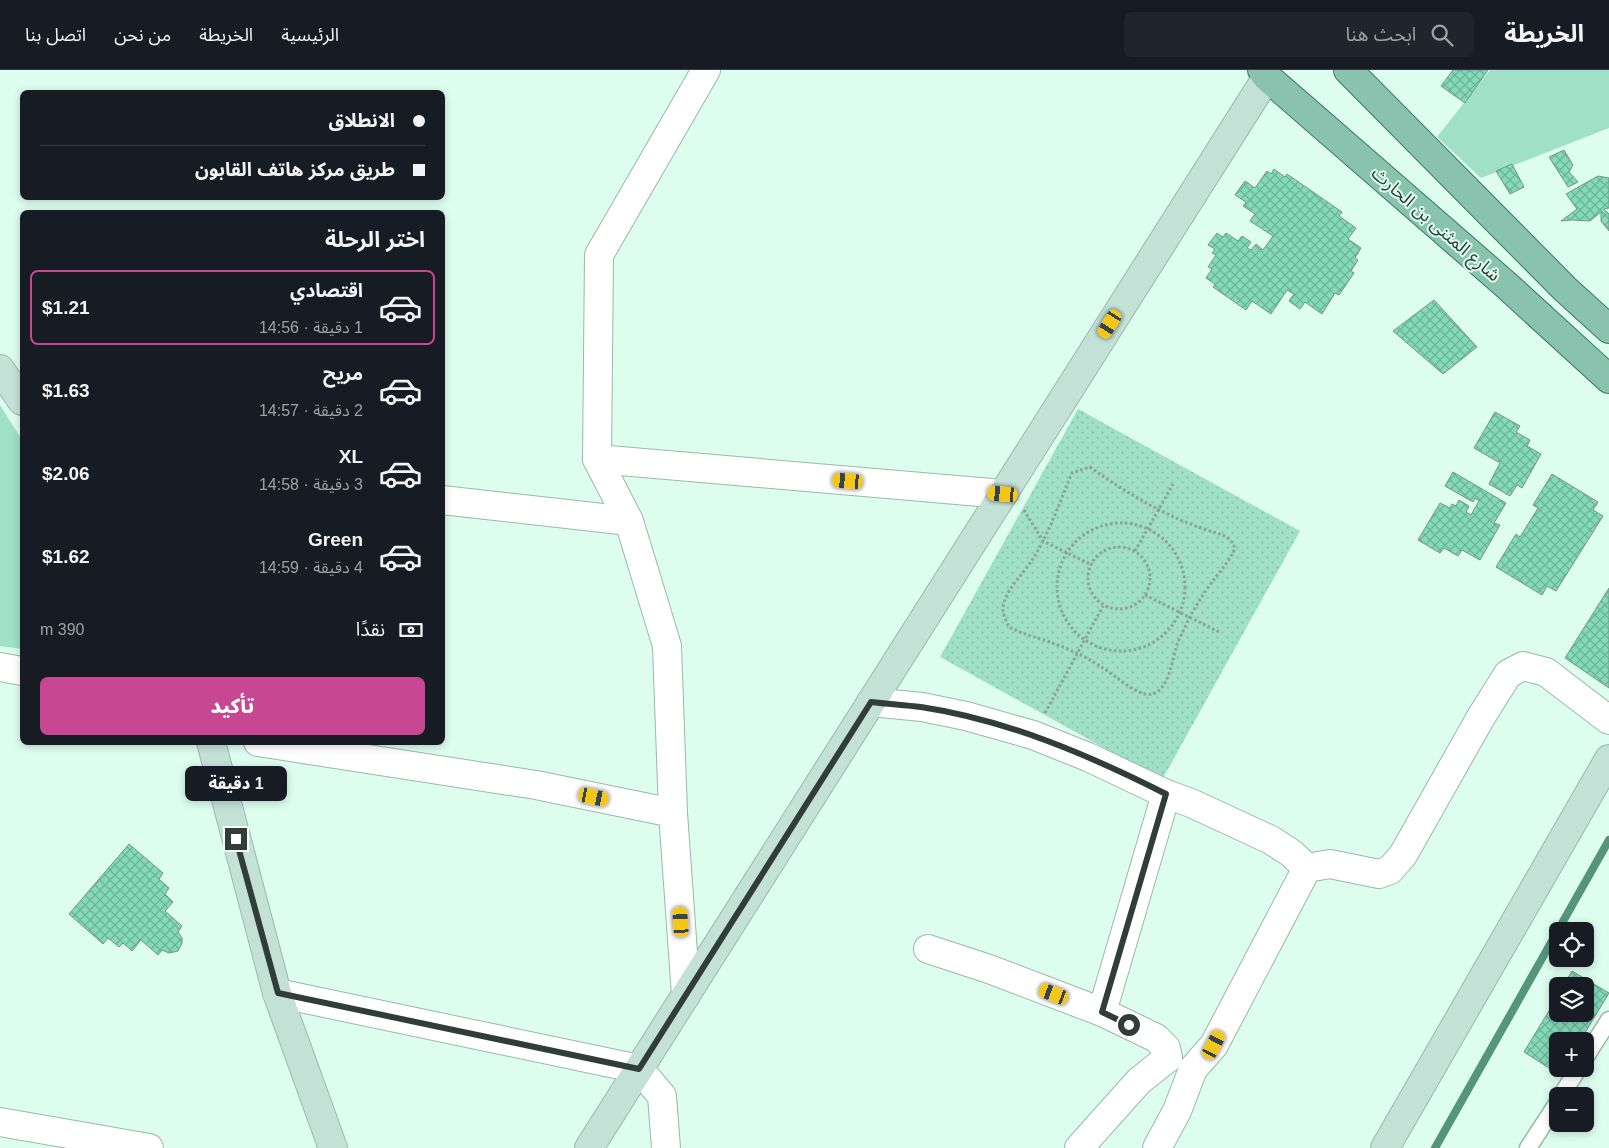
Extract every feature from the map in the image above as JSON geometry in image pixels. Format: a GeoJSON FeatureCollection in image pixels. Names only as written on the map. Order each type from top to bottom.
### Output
{"type":"FeatureCollection","features":[{"type":"Feature","properties":{"kind":"main road"},"geometry":{"type":"LineString","coordinates":[[1348,70],[1565,289],[1609,329]]}},
{"type":"Feature","properties":{"kind":"main road"},"geometry":{"type":"LineString","coordinates":[[589,1148],[1003,494],[1265,73]]}},
{"type":"Feature","properties":{"kind":"main road","name":"شارع المثنى بن الحارث"},"geometry":{"type":"LineString","coordinates":[[1265,73],[1505,284],[1609,379]]}},
{"type":"Feature","properties":{"kind":"main road"},"geometry":{"type":"LineString","coordinates":[[0,369],[20,398]]}},
{"type":"Feature","properties":{"kind":"main road"},"geometry":{"type":"LineString","coordinates":[[212,745],[278,993],[333,1148]]}},
{"type":"Feature","properties":{"kind":"main road"},"geometry":{"type":"LineString","coordinates":[[1385,1148],[1609,759]]}},
{"type":"Feature","properties":{"kind":"street"},"geometry":{"type":"LineString","coordinates":[[686,995],[672,813],[666,646],[629,521],[597,460],[599,255],[706,70]]}},
{"type":"Feature","properties":{"kind":"street"},"geometry":{"type":"LineString","coordinates":[[597,460],[1003,494]]}},
{"type":"Feature","properties":{"kind":"street"},"geometry":{"type":"LineString","coordinates":[[445,500],[629,521]]}},
{"type":"Feature","properties":{"kind":"street"},"geometry":{"type":"LineString","coordinates":[[1307,868],[1330,864],[1378,874],[1390,870],[1403,855],[1481,717],[1508,674],[1523,666],[1546,672],[1609,720]]}},
{"type":"Feature","properties":{"kind":"street"},"geometry":{"type":"LineString","coordinates":[[0,668],[20,670]]}},
{"type":"Feature","properties":{"kind":"street"},"geometry":{"type":"LineString","coordinates":[[871,702],[922,707],[966,716],[1033,735],[1096,760],[1166,794],[1192,803],[1271,840],[1291,853],[1307,868]]}},
{"type":"Feature","properties":{"kind":"street"},"geometry":{"type":"LineString","coordinates":[[277,745],[536,785],[672,813]]}},
{"type":"Feature","properties":{"kind":"street"},"geometry":{"type":"LineString","coordinates":[[1102,1012],[1166,794]]}},
{"type":"Feature","properties":{"kind":"street"},"geometry":{"type":"LineString","coordinates":[[1157,1148],[1177,1111],[1194,1069],[1214,1045],[1307,868]]}},
{"type":"Feature","properties":{"kind":"street"},"geometry":{"type":"LineString","coordinates":[[928,949],[989,969],[1102,1012],[1156,1038],[1166,1048],[1168,1058]]}},
{"type":"Feature","properties":{"kind":"street"},"geometry":{"type":"LineString","coordinates":[[278,993],[639,1069],[662,1096],[666,1148]]}},
{"type":"Feature","properties":{"kind":"street"},"geometry":{"type":"LineString","coordinates":[[1168,1058],[1194,1069]]}},
{"type":"Feature","properties":{"kind":"street"},"geometry":{"type":"LineString","coordinates":[[1079,1148],[1139,1081],[1168,1058]]}},
{"type":"Feature","properties":{"kind":"street"},"geometry":{"type":"LineString","coordinates":[[0,1122],[149,1148]]}},
{"type":"Feature","properties":{"kind":"lane"},"geometry":{"type":"LineString","coordinates":[[1594,1044],[1609,1020]]}},
{"type":"Feature","properties":{"kind":"lane"},"geometry":{"type":"LineString","coordinates":[[1528,1148],[1549,1116]]}},
{"type":"Feature","properties":{"kind":"path"},"geometry":{"type":"LineString","coordinates":[[1090,467],[1124,491],[1204,529],[1222,534],[1232,540],[1235,548],[1189,617],[1177,646],[1164,687],[1154,694],[1146,696],[1078,653],[1022,634],[1009,627],[1002,612],[1004,602],[1043,541],[1072,473],[1090,467]]}},
{"type":"Feature","properties":{"kind":"path"},"geometry":{"type":"LineString","coordinates":[[1135,551],[1173,484]]}},
{"type":"Feature","properties":{"kind":"path"},"geometry":{"type":"LineString","coordinates":[[1003,494],[1016,498],[1043,541],[1090,564]]}},
{"type":"Feature","properties":{"kind":"path"},"geometry":{"type":"LineString","coordinates":[[1128,522],[1148,528],[1162,536],[1176,552],[1185,571],[1186,590],[1181,612],[1172,628],[1152,644],[1132,651],[1110,651],[1097,647],[1084,640],[1070,627],[1060,608],[1057,590],[1058,574],[1066,552],[1087,532],[1102,525],[1128,522]]}},
{"type":"Feature","properties":{"kind":"path"},"geometry":{"type":"LineString","coordinates":[[1111,547],[1129,548],[1135,551],[1143,558],[1148,567],[1150,582],[1145,595],[1138,603],[1131,607],[1118,610],[1103,606],[1091,593],[1087,579],[1090,564],[1101,552],[1111,547]]}},
{"type":"Feature","properties":{"kind":"path"},"geometry":{"type":"LineString","coordinates":[[1145,595],[1221,634]]}},
{"type":"Feature","properties":{"kind":"path"},"geometry":{"type":"LineString","coordinates":[[1033,735],[1103,606]]}},
{"type":"Feature","properties":{"kind":"green space"},"geometry":{"type":"Polygon","coordinates":[[[1490,70],[1609,70],[1609,128],[1481,178],[1437,137],[1490,70]]]}},
{"type":"Feature","properties":{"kind":"green space"},"geometry":{"type":"Polygon","coordinates":[[[0,405],[20,437],[20,649],[0,646],[0,405]]]}},
{"type":"Feature","properties":{"kind":"green space"},"geometry":{"type":"Polygon","coordinates":[[[1078,409],[1300,531],[1162,780],[940,657],[1078,409]]]}},
{"type":"Feature","properties":{"kind":"building"},"geometry":{"type":"Polygon","coordinates":[[[1453,70],[1488,70],[1465,103],[1441,86],[1453,70]]]}},
{"type":"Feature","properties":{"kind":"building"},"geometry":{"type":"Polygon","coordinates":[[[1564,150],[1573,165],[1569,172],[1578,182],[1568,187],[1549,157],[1564,150]]]}},
{"type":"Feature","properties":{"kind":"building"},"geometry":{"type":"Polygon","coordinates":[[[1512,164],[1524,187],[1510,194],[1496,171],[1512,164]]]}},
{"type":"Feature","properties":{"kind":"building"},"geometry":{"type":"Polygon","coordinates":[[[1274,169],[1285,177],[1287,174],[1342,212],[1339,216],[1356,228],[1348,239],[1361,248],[1355,258],[1358,260],[1351,271],[1354,273],[1339,295],[1335,293],[1322,314],[1305,302],[1300,309],[1289,301],[1294,294],[1287,290],[1271,314],[1252,301],[1246,310],[1213,287],[1215,284],[1206,278],[1212,269],[1208,267],[1216,255],[1212,253],[1215,249],[1208,245],[1217,233],[1223,237],[1226,233],[1238,241],[1242,236],[1251,242],[1247,248],[1251,250],[1256,244],[1263,250],[1273,236],[1250,221],[1255,214],[1243,206],[1246,202],[1235,195],[1245,181],[1255,188],[1267,171],[1271,174],[1274,169]]]}},
{"type":"Feature","properties":{"kind":"building"},"geometry":{"type":"Polygon","coordinates":[[[1598,176],[1609,178],[1609,208],[1604,209],[1609,214],[1609,231],[1601,221],[1601,212],[1590,221],[1561,221],[1577,209],[1566,194],[1598,176]]]}},
{"type":"Feature","properties":{"kind":"building"},"geometry":{"type":"Polygon","coordinates":[[[1434,300],[1477,347],[1443,374],[1393,331],[1434,300]]]}},
{"type":"Feature","properties":{"kind":"building"},"geometry":{"type":"Polygon","coordinates":[[[1495,412],[1520,426],[1516,432],[1530,440],[1527,446],[1541,454],[1522,488],[1517,485],[1510,496],[1489,484],[1500,463],[1474,448],[1495,412]]]}},
{"type":"Feature","properties":{"kind":"building"},"geometry":{"type":"Polygon","coordinates":[[[1453,472],[1506,503],[1494,523],[1500,525],[1480,560],[1462,550],[1458,556],[1444,548],[1440,553],[1418,540],[1440,503],[1450,508],[1452,504],[1456,506],[1459,500],[1469,506],[1466,512],[1471,515],[1479,501],[1475,498],[1473,502],[1445,486],[1453,472]]]}},
{"type":"Feature","properties":{"kind":"building"},"geometry":{"type":"Polygon","coordinates":[[[1552,474],[1598,502],[1593,510],[1603,516],[1556,591],[1547,586],[1542,595],[1496,567],[1516,534],[1520,537],[1538,508],[1533,505],[1552,474]]]}},
{"type":"Feature","properties":{"kind":"building"},"geometry":{"type":"Polygon","coordinates":[[[1609,588],[1609,688],[1565,658],[1609,588]]]}},
{"type":"Feature","properties":{"kind":"building"},"geometry":{"type":"Polygon","coordinates":[[[129,844],[163,873],[159,879],[169,888],[165,894],[173,902],[165,911],[182,926],[178,932],[182,938],[182,943],[178,951],[169,953],[162,950],[158,955],[141,940],[132,951],[123,943],[119,947],[108,938],[103,944],[69,914],[129,844]]]}},
{"type":"Feature","properties":{"kind":"building"},"geometry":{"type":"Polygon","coordinates":[[[1572,971],[1582,977],[1568,977],[1572,971]]]}},
{"type":"Feature","properties":{"kind":"building"},"geometry":{"type":"Polygon","coordinates":[[[1594,984],[1609,993],[1594,1018],[1594,984]]]}},
{"type":"Feature","properties":{"kind":"building"},"geometry":{"type":"Polygon","coordinates":[[[1549,1011],[1549,1022],[1591,1022],[1585,1032],[1549,1032],[1549,1068],[1524,1052],[1549,1011]]]}},
{"type":"Feature","properties":{"kind":"waterway"},"geometry":{"type":"LineString","coordinates":[[1435,1148],[1609,840]]}},
{"type":"Feature","properties":{"kind":"route"},"geometry":{"type":"LineString","coordinates":[[236,839],[278,993],[639,1069],[871,702],[922,707],[966,716],[1033,735],[1102,763],[1166,794],[1102,1012],[1129,1025]]}}]}
